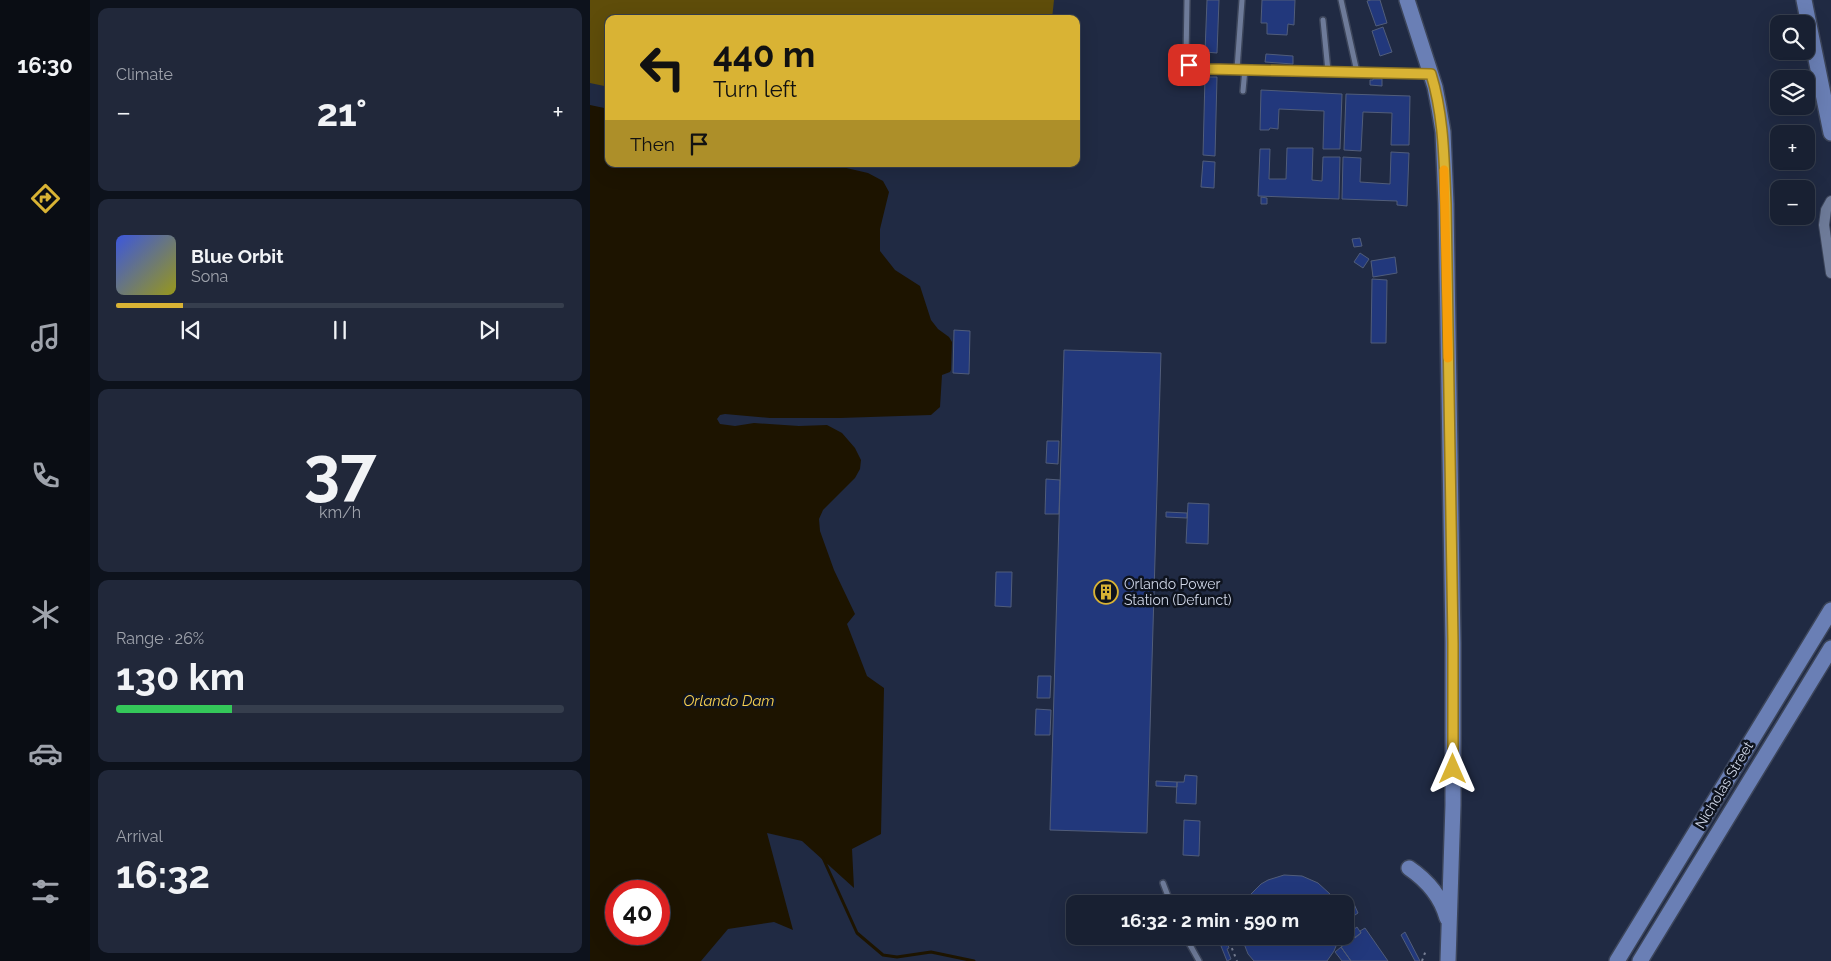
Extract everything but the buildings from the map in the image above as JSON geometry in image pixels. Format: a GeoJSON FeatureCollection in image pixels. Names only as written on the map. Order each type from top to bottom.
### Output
{"type":"FeatureCollection","features":[{"type":"Feature","properties":{"kind":"street"},"geometry":{"type":"LineString","coordinates":[[1407,0],[1437,94],[1443,132],[1446,204],[1453,643],[1453,805],[1448,961]]}},
{"type":"Feature","properties":{"kind":"street"},"geometry":{"type":"LineString","coordinates":[[1804,0],[1828,98],[1831,133]]}},
{"type":"Feature","properties":{"kind":"street"},"geometry":{"type":"LineString","coordinates":[[1831,201],[1826,210],[1824,225],[1831,273]]}},
{"type":"Feature","properties":{"kind":"street","name":"Nicholas Street"},"geometry":{"type":"LineString","coordinates":[[1617,961],[1831,610]]}},
{"type":"Feature","properties":{"kind":"street","name":"Nicholas Street"},"geometry":{"type":"LineString","coordinates":[[1640,961],[1825,666],[1831,648]]}},
{"type":"Feature","properties":{"kind":"street"},"geometry":{"type":"LineString","coordinates":[[1409,868],[1431,886],[1441,902],[1450,927]]}},
{"type":"Feature","properties":{"kind":"lane"},"geometry":{"type":"LineString","coordinates":[[1187,0],[1186,58],[1189,65],[1193,68],[1431,74]]}},
{"type":"Feature","properties":{"kind":"lane"},"geometry":{"type":"LineString","coordinates":[[1237,69],[1242,0]]}},
{"type":"Feature","properties":{"kind":"lane"},"geometry":{"type":"LineString","coordinates":[[1341,0],[1357,72]]}},
{"type":"Feature","properties":{"kind":"lane"},"geometry":{"type":"LineString","coordinates":[[1323,20],[1328,71]]}},
{"type":"Feature","properties":{"kind":"lane"},"geometry":{"type":"LineString","coordinates":[[1243,91],[1246,69]]}},
{"type":"Feature","properties":{"kind":"lane"},"geometry":{"type":"LineString","coordinates":[[1163,883],[1168,895]]}},
{"type":"Feature","properties":{"kind":"lane"},"geometry":{"type":"LineString","coordinates":[[1190,945],[1199,961]]}},
{"type":"Feature","properties":{"kind":"path"},"geometry":{"type":"LineString","coordinates":[[1231,945],[1237,961]]}},
{"type":"Feature","properties":{"kind":"path"},"geometry":{"type":"LineString","coordinates":[[1422,961],[1426,950]]}},
{"type":"Feature","properties":{"kind":"shaded area"},"geometry":{"type":"Polygon","coordinates":[[[590,0],[1054,0],[1052,15],[605,15],[605,86],[590,83],[590,0]]]}},
{"type":"Feature","properties":{"kind":"water","name":"Orlando Dam"},"geometry":{"type":"Polygon","coordinates":[[[590,105],[605,108],[605,167],[842,167],[868,173],[883,181],[889,192],[880,229],[880,251],[895,270],[920,286],[931,320],[952,342],[951,370],[942,375],[940,407],[931,415],[770,418],[725,414],[720,415],[717,419],[720,424],[735,426],[754,423],[799,426],[827,425],[842,433],[855,448],[861,460],[860,469],[855,478],[823,510],[819,519],[820,531],[834,570],[855,614],[847,624],[867,676],[884,688],[881,834],[852,849],[854,888],[802,841],[767,833],[793,930],[774,922],[728,929],[701,961],[590,961],[590,105]]]}},
{"type":"Feature","properties":{"kind":"waterway"},"geometry":{"type":"LineString","coordinates":[[823,858],[857,933],[883,955],[897,957],[931,952],[974,961]]}},
{"type":"Feature","properties":{"kind":"slow traffic"},"geometry":{"type":"LineString","coordinates":[[1444,170],[1448,358]]}},
{"type":"Feature","properties":{"kind":"place","name":"Orlando Power Station (Defunct)"},"geometry":{"type":"Point","coordinates":[1106,592]}},
{"type":"Feature","properties":{"kind":"route"},"geometry":{"type":"LineString","coordinates":[[1189,65],[1193,68],[1209,69],[1431,74],[1443,132],[1446,204],[1453,643],[1453,769]]}}]}
